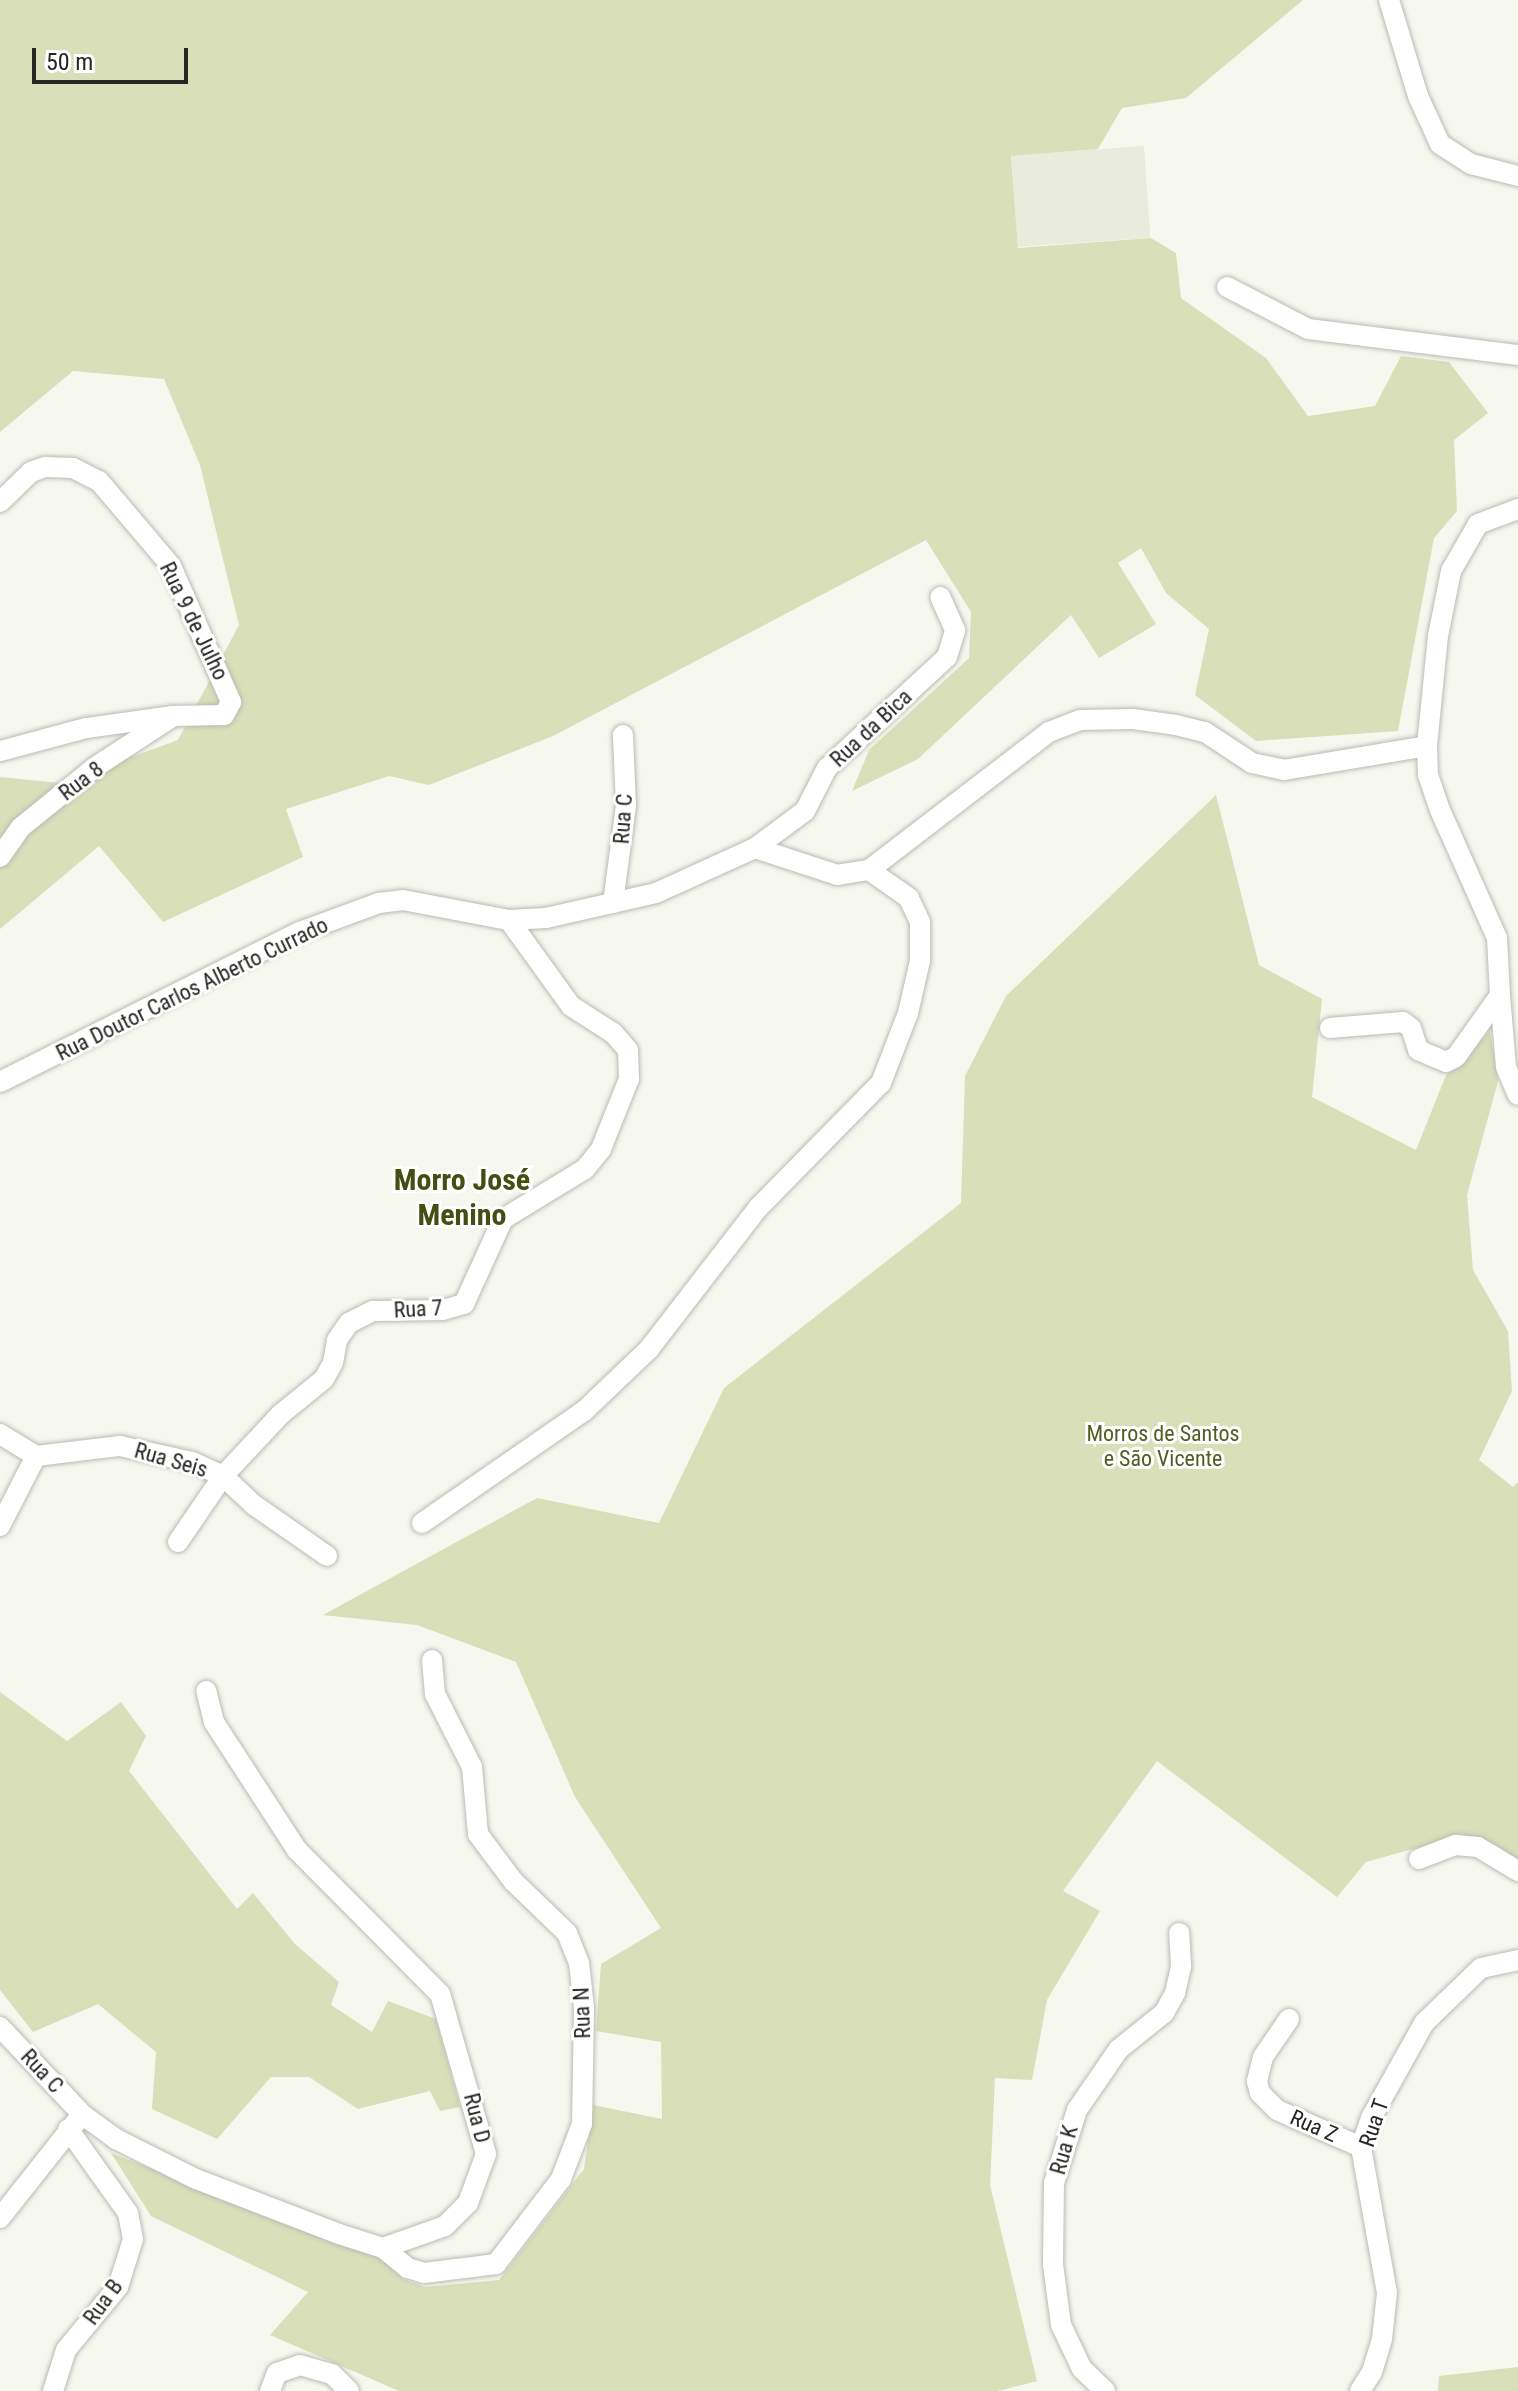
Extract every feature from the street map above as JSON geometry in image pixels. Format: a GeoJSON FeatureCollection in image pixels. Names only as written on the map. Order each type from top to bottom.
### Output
{"type":"FeatureCollection","features":[{"type":"Feature","properties":{"kind":"street"},"geometry":{"type":"LineString","coordinates":[[1389,0],[1418,96],[1440,144],[1471,164],[1518,176]]}},
{"type":"Feature","properties":{"kind":"street"},"geometry":{"type":"LineString","coordinates":[[1227,287],[1308,329],[1518,355]]}},
{"type":"Feature","properties":{"kind":"street","name":"Rua 9 de Julho"},"geometry":{"type":"LineString","coordinates":[[0,502],[31,472],[73,468],[99,481],[141,525],[184,591],[231,702],[224,715],[173,716],[86,728],[0,751]]}},
{"type":"Feature","properties":{"kind":"street"},"geometry":{"type":"LineString","coordinates":[[1518,509],[1478,524],[1451,571],[1434,665],[1427,746],[1428,775],[1440,810],[1497,938],[1506,1067],[1518,1095]]}},
{"type":"Feature","properties":{"kind":"street","name":"Rua da Bica"},"geometry":{"type":"LineString","coordinates":[[755,848],[805,811],[827,768],[947,657],[955,630],[940,597]]}},
{"type":"Feature","properties":{"kind":"street","name":"Rua 8"},"geometry":{"type":"LineString","coordinates":[[0,857],[20,828],[94,768],[173,716]]}},
{"type":"Feature","properties":{"kind":"street"},"geometry":{"type":"LineString","coordinates":[[755,848],[837,875],[869,870],[1049,732],[1080,720],[1133,719],[1205,732],[1252,763],[1284,770],[1427,746]]}},
{"type":"Feature","properties":{"kind":"street","name":"Rua C"},"geometry":{"type":"LineString","coordinates":[[613,903],[626,805],[623,735]]}},
{"type":"Feature","properties":{"kind":"street","name":"Rua Doutor Carlos Alberto Currado"},"geometry":{"type":"LineString","coordinates":[[5,1076],[300,932],[379,903],[403,900],[509,920],[546,918],[656,893],[755,848]]}},
{"type":"Feature","properties":{"kind":"street"},"geometry":{"type":"LineString","coordinates":[[422,1523],[584,1411],[649,1349],[758,1208],[881,1083],[908,1013],[920,961],[920,922],[909,898],[869,870]]}},
{"type":"Feature","properties":{"kind":"street","name":"Rua 7"},"geometry":{"type":"LineString","coordinates":[[178,1542],[223,1476],[281,1414],[324,1379],[349,1323],[373,1311],[443,1310],[464,1304],[503,1219],[585,1169],[601,1149],[629,1079],[628,1050],[613,1033],[571,1006],[509,920]]}},
{"type":"Feature","properties":{"kind":"street"},"geometry":{"type":"LineString","coordinates":[[1330,1028],[1403,1022],[1418,1050],[1446,1062],[1456,1057],[1500,995]]}},
{"type":"Feature","properties":{"kind":"street"},"geometry":{"type":"LineString","coordinates":[[0,1434],[36,1456],[0,1526]]}},
{"type":"Feature","properties":{"kind":"street","name":"Rua Seis"},"geometry":{"type":"LineString","coordinates":[[36,1456],[120,1446],[158,1452],[223,1476],[254,1505],[327,1556]]}},
{"type":"Feature","properties":{"kind":"street","name":"Rua N"},"geometry":{"type":"LineString","coordinates":[[383,2248],[408,2268],[424,2273],[496,2264],[561,2179],[582,2124],[584,2008],[579,1963],[567,1933],[513,1881],[478,1834],[472,1767],[435,1694],[432,1660]]}},
{"type":"Feature","properties":{"kind":"street","name":"Rua D"},"geometry":{"type":"LineString","coordinates":[[206,1691],[214,1722],[297,1850],[425,1974],[451,2023],[482,2132],[486,2154],[480,2179],[468,2203],[445,2226],[383,2248]]}},
{"type":"Feature","properties":{"kind":"street"},"geometry":{"type":"LineString","coordinates":[[1419,1859],[1456,1845],[1478,1847],[1518,1871]]}},
{"type":"Feature","properties":{"kind":"street","name":"Rua K"},"geometry":{"type":"LineString","coordinates":[[1105,2391],[1082,2369],[1061,2325],[1053,2264],[1054,2183],[1077,2110],[1119,2049],[1164,2013],[1175,1993],[1181,1966],[1179,1933]]}},
{"type":"Feature","properties":{"kind":"street","name":"Rua T"},"geometry":{"type":"LineString","coordinates":[[1360,2391],[1372,2372],[1382,2339],[1387,2293],[1361,2147],[1395,2068],[1424,2023],[1481,1968],[1518,1960]]}},
{"type":"Feature","properties":{"kind":"street","name":"Rua Z"},"geometry":{"type":"LineString","coordinates":[[1289,2019],[1263,2057],[1257,2081],[1260,2093],[1277,2110],[1361,2147]]}},
{"type":"Feature","properties":{"kind":"street","name":"Rua C"},"geometry":{"type":"LineString","coordinates":[[0,2027],[83,2115]]}},
{"type":"Feature","properties":{"kind":"street"},"geometry":{"type":"LineString","coordinates":[[0,2218],[68,2129],[83,2115],[116,2139],[167,2167],[383,2248]]}},
{"type":"Feature","properties":{"kind":"street","name":"Rua B"},"geometry":{"type":"LineString","coordinates":[[53,2391],[66,2350],[118,2287],[133,2239],[128,2213],[68,2129]]}},
{"type":"Feature","properties":{"kind":"street"},"geometry":{"type":"LineString","coordinates":[[270,2391],[277,2373],[300,2365],[332,2374],[349,2391]]}},
{"type":"Feature","properties":{"kind":"shaded area"},"geometry":{"type":"Polygon","coordinates":[[[1144,146],[1150,238],[1018,247],[1011,155],[1144,146]]]}},
{"type":"Feature","properties":{"kind":"green space"},"geometry":{"type":"Polygon","coordinates":[[[0,0],[1303,0],[1186,98],[1122,108],[1098,149],[1011,156],[1018,248],[1151,238],[1176,253],[1181,298],[1266,358],[1308,416],[1375,406],[1401,356],[1449,362],[1488,413],[1454,440],[1457,511],[1434,538],[1398,731],[1256,741],[1195,695],[1209,629],[1166,593],[1141,548],[1118,563],[1156,624],[1099,658],[1071,615],[918,759],[852,791],[869,750],[969,658],[971,612],[926,540],[553,736],[429,785],[389,776],[286,809],[303,857],[163,922],[99,846],[0,929],[0,777],[60,783],[178,740],[239,625],[200,465],[164,379],[73,371],[0,432],[0,0]]]}},
{"type":"Feature","properties":{"kind":"green space","name":"Morros de Santos e São Vicente"},"geometry":{"type":"Polygon","coordinates":[[[1216,795],[1259,965],[1322,999],[1312,1097],[1416,1150],[1446,1075],[1490,1031],[1498,1081],[1467,1195],[1473,1270],[1508,1331],[1512,1391],[1479,1460],[1513,1487],[1518,1482],[1518,1862],[1498,1846],[1463,1835],[1366,1862],[1337,1897],[1157,1761],[1063,1891],[1100,1911],[1047,2000],[1032,2080],[995,2078],[990,2185],[1037,2381],[998,2391],[399,2391],[270,2335],[308,2292],[151,2216],[111,2153],[381,2257],[403,2279],[425,2287],[499,2280],[584,2169],[593,2105],[662,2119],[661,2042],[596,2031],[601,1964],[661,1928],[575,1797],[516,1662],[417,1625],[323,1615],[537,1498],[659,1523],[724,1388],[961,1203],[965,1076],[1006,996],[1216,795]]]}},
{"type":"Feature","properties":{"kind":"green space"},"geometry":{"type":"Polygon","coordinates":[[[0,1692],[67,1741],[121,1702],[146,1736],[129,1771],[237,1909],[253,1893],[295,1944],[339,1982],[331,2005],[372,2032],[388,2001],[436,2019],[460,2107],[440,2111],[430,2091],[358,2109],[309,2077],[271,2077],[217,2139],[152,2109],[156,2052],[98,2004],[33,2032],[0,1990],[0,1692]]]}},
{"type":"Feature","properties":{"kind":"green space"},"geometry":{"type":"Polygon","coordinates":[[[1518,2367],[1518,2391],[1438,2391],[1439,2376],[1518,2367]]]}},
{"type":"Feature","properties":{"kind":"district","name":"Morro José Menino"},"geometry":{"type":"Point","coordinates":[462,1197]}}]}
